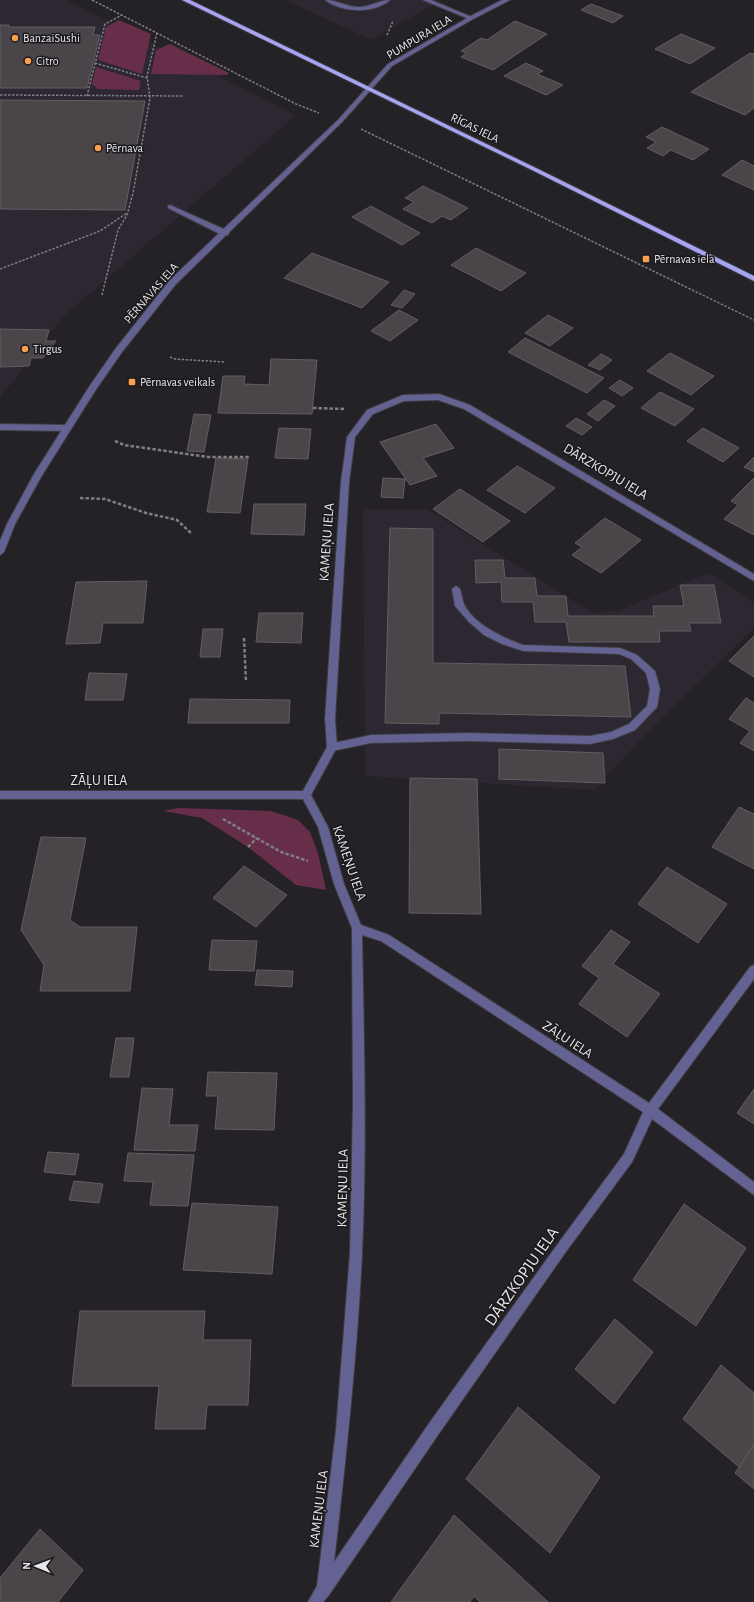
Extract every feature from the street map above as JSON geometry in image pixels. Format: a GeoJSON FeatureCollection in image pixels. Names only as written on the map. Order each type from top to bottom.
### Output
{"type":"FeatureCollection","features":[{"type":"Feature","properties":{"kind":"main road","name":"RĪGAS IELA"},"geometry":{"type":"LineString","coordinates":[[185,0],[368,88],[754,279]]}},
{"type":"Feature","properties":{"kind":"street"},"geometry":{"type":"LineString","coordinates":[[328,0],[353,9],[368,9],[386,0]]}},
{"type":"Feature","properties":{"kind":"street"},"geometry":{"type":"LineString","coordinates":[[426,0],[471,18]]}},
{"type":"Feature","properties":{"kind":"street","name":"PUMPURA IELA"},"geometry":{"type":"LineString","coordinates":[[368,88],[390,65],[471,18],[507,0]]}},
{"type":"Feature","properties":{"kind":"street","name":"PĒRNAVAS IELA"},"geometry":{"type":"LineString","coordinates":[[0,552],[11,524],[37,476],[119,350],[156,303],[173,282],[340,121],[368,88]]}},
{"type":"Feature","properties":{"kind":"street"},"geometry":{"type":"LineString","coordinates":[[170,207],[225,233]]}},
{"type":"Feature","properties":{"kind":"street","name":"DĀRZKOPJU IELA"},"geometry":{"type":"LineString","coordinates":[[439,397],[474,411],[754,578]]}},
{"type":"Feature","properties":{"kind":"street","name":"KAMEŅU IELA"},"geometry":{"type":"LineString","coordinates":[[332,746],[330,718],[345,482],[351,437],[370,412],[403,398],[439,397]]}},
{"type":"Feature","properties":{"kind":"street"},"geometry":{"type":"LineString","coordinates":[[0,428],[68,428]]}},
{"type":"Feature","properties":{"kind":"street"},"geometry":{"type":"LineString","coordinates":[[198,796],[306,795],[332,746],[371,739],[468,737],[590,740],[614,735],[632,727],[652,707],[655,689],[650,671],[634,657],[620,651],[523,648],[505,642],[487,633],[472,620],[460,606],[456,589]]}},
{"type":"Feature","properties":{"kind":"street","name":"KAMEŅU IELA"},"geometry":{"type":"LineString","coordinates":[[306,795],[322,828],[339,884],[357,928],[359,1104],[356,1253],[343,1430],[324,1590]]}},
{"type":"Feature","properties":{"kind":"street","name":"ZĀĻU IELA"},"geometry":{"type":"LineString","coordinates":[[0,796],[198,796]]}},
{"type":"Feature","properties":{"kind":"street","name":"ZĀĻU IELA"},"geometry":{"type":"LineString","coordinates":[[357,928],[385,938],[650,1110],[754,1189]]}},
{"type":"Feature","properties":{"kind":"street","name":"DĀRZKOPJU IELA"},"geometry":{"type":"LineString","coordinates":[[315,1602],[435,1427],[628,1158],[650,1110],[754,970]]}},
{"type":"Feature","properties":{"kind":"path"},"geometry":{"type":"LineString","coordinates":[[92,0],[296,104],[390,142],[754,320]]}},
{"type":"Feature","properties":{"kind":"path"},"geometry":{"type":"LineString","coordinates":[[87,96],[105,24],[122,15]]}},
{"type":"Feature","properties":{"kind":"path"},"geometry":{"type":"LineString","coordinates":[[102,295],[118,230],[127,213],[133,193],[150,96],[147,78],[157,33]]}},
{"type":"Feature","properties":{"kind":"path"},"geometry":{"type":"LineString","coordinates":[[95,63],[147,78]]}},
{"type":"Feature","properties":{"kind":"path"},"geometry":{"type":"LineString","coordinates":[[0,95],[183,96]]}},
{"type":"Feature","properties":{"kind":"path"},"geometry":{"type":"LineString","coordinates":[[0,269],[39,253],[100,232],[127,213]]}},
{"type":"Feature","properties":{"kind":"path"},"geometry":{"type":"LineString","coordinates":[[170,357],[175,359],[224,362]]}},
{"type":"Feature","properties":{"kind":"path"},"geometry":{"type":"LineString","coordinates":[[312,408],[347,409]]}},
{"type":"Feature","properties":{"kind":"path"},"geometry":{"type":"LineString","coordinates":[[115,442],[131,446],[208,457],[249,457]]}},
{"type":"Feature","properties":{"kind":"path"},"geometry":{"type":"LineString","coordinates":[[80,498],[105,499],[146,513],[177,520],[191,533]]}},
{"type":"Feature","properties":{"kind":"path"},"geometry":{"type":"LineString","coordinates":[[244,638],[246,682]]}},
{"type":"Feature","properties":{"kind":"path"},"geometry":{"type":"LineString","coordinates":[[198,796],[211,811],[281,852],[312,862],[339,884]]}},
{"type":"Feature","properties":{"kind":"path"},"geometry":{"type":"LineString","coordinates":[[248,848],[257,838]]}},
{"type":"Feature","properties":{"kind":"shaded area"},"geometry":{"type":"Polygon","coordinates":[[[0,0],[66,0],[296,115],[64,316],[0,398],[0,0]]]}},
{"type":"Feature","properties":{"kind":"shaded area"},"geometry":{"type":"Polygon","coordinates":[[[285,0],[442,0],[371,40],[285,0]]]}},
{"type":"Feature","properties":{"kind":"shaded area"},"geometry":{"type":"Polygon","coordinates":[[[119,20],[151,34],[142,74],[98,60],[106,27],[119,20]]]}},
{"type":"Feature","properties":{"kind":"shaded area"},"geometry":{"type":"Polygon","coordinates":[[[170,44],[229,73],[227,75],[151,74],[156,50],[170,44]]]}},
{"type":"Feature","properties":{"kind":"shaded area"},"geometry":{"type":"Polygon","coordinates":[[[96,67],[141,81],[139,90],[98,89],[92,84],[96,67]]]}},
{"type":"Feature","properties":{"kind":"shaded area"},"geometry":{"type":"Polygon","coordinates":[[[363,509],[427,509],[593,613],[618,611],[708,573],[754,603],[754,628],[648,732],[594,790],[365,776],[363,509]]]}},
{"type":"Feature","properties":{"kind":"shaded area"},"geometry":{"type":"Polygon","coordinates":[[[178,808],[271,811],[298,820],[310,832],[318,853],[326,890],[296,885],[248,847],[202,818],[163,811],[178,808]]]}},
{"type":"Feature","properties":{"kind":"building"},"geometry":{"type":"Polygon","coordinates":[[[591,4],[623,16],[613,23],[581,10],[591,4]]]}},
{"type":"Feature","properties":{"kind":"building"},"geometry":{"type":"Polygon","coordinates":[[[515,21],[547,34],[493,70],[461,57],[467,53],[461,51],[481,38],[487,40],[515,21]]]}},
{"type":"Feature","properties":{"kind":"building"},"geometry":{"type":"Polygon","coordinates":[[[0,25],[9,25],[9,27],[95,27],[93,35],[100,35],[87,88],[0,88],[0,25]]]}},
{"type":"Feature","properties":{"kind":"building"},"geometry":{"type":"Polygon","coordinates":[[[681,34],[715,48],[690,64],[655,49],[681,34]]]}},
{"type":"Feature","properties":{"kind":"building"},"geometry":{"type":"Polygon","coordinates":[[[750,53],[754,54],[754,108],[745,115],[691,92],[750,53]]]}},
{"type":"Feature","properties":{"kind":"building"},"geometry":{"type":"Polygon","coordinates":[[[526,63],[543,71],[537,74],[563,85],[546,95],[504,76],[526,63]]]}},
{"type":"Feature","properties":{"kind":"building"},"geometry":{"type":"Polygon","coordinates":[[[0,100],[145,101],[125,210],[0,209],[0,100]]]}},
{"type":"Feature","properties":{"kind":"building"},"geometry":{"type":"Polygon","coordinates":[[[662,127],[709,149],[693,160],[671,150],[663,156],[647,148],[656,142],[646,137],[662,127]]]}},
{"type":"Feature","properties":{"kind":"building"},"geometry":{"type":"Polygon","coordinates":[[[742,160],[754,166],[754,190],[722,175],[742,160]]]}},
{"type":"Feature","properties":{"kind":"building"},"geometry":{"type":"Polygon","coordinates":[[[423,186],[468,208],[451,220],[442,216],[432,223],[403,209],[414,202],[405,198],[423,186]]]}},
{"type":"Feature","properties":{"kind":"building"},"geometry":{"type":"Polygon","coordinates":[[[371,206],[420,233],[402,245],[352,217],[371,206]]]}},
{"type":"Feature","properties":{"kind":"building"},"geometry":{"type":"Polygon","coordinates":[[[476,248],[526,273],[501,291],[451,265],[476,248]]]}},
{"type":"Feature","properties":{"kind":"building"},"geometry":{"type":"Polygon","coordinates":[[[312,253],[389,282],[362,308],[284,278],[312,253]]]}},
{"type":"Feature","properties":{"kind":"building"},"geometry":{"type":"Polygon","coordinates":[[[404,290],[415,294],[402,308],[391,305],[404,290]]]}},
{"type":"Feature","properties":{"kind":"building"},"geometry":{"type":"Polygon","coordinates":[[[399,310],[418,320],[390,341],[371,331],[399,310]]]}},
{"type":"Feature","properties":{"kind":"building"},"geometry":{"type":"Polygon","coordinates":[[[548,315],[573,328],[550,346],[525,333],[548,315]]]}},
{"type":"Feature","properties":{"kind":"building","name":"Tirgus"},"geometry":{"type":"Polygon","coordinates":[[[0,329],[49,330],[46,341],[56,341],[43,358],[31,358],[29,366],[0,367],[0,329]]]}},
{"type":"Feature","properties":{"kind":"building"},"geometry":{"type":"Polygon","coordinates":[[[525,338],[604,378],[587,393],[508,352],[525,338]]]}},
{"type":"Feature","properties":{"kind":"building"},"geometry":{"type":"Polygon","coordinates":[[[670,353],[714,376],[691,395],[647,371],[670,353]]]}},
{"type":"Feature","properties":{"kind":"building"},"geometry":{"type":"Polygon","coordinates":[[[601,354],[612,360],[600,370],[588,365],[601,354]]]}},
{"type":"Feature","properties":{"kind":"building"},"geometry":{"type":"Polygon","coordinates":[[[271,359],[317,360],[312,414],[218,413],[223,376],[245,376],[244,384],[269,385],[271,359]]]}},
{"type":"Feature","properties":{"kind":"building"},"geometry":{"type":"Polygon","coordinates":[[[620,380],[633,388],[622,396],[609,388],[620,380]]]}},
{"type":"Feature","properties":{"kind":"building"},"geometry":{"type":"Polygon","coordinates":[[[660,392],[694,409],[675,426],[641,408],[660,392]]]}},
{"type":"Feature","properties":{"kind":"building"},"geometry":{"type":"Polygon","coordinates":[[[604,400],[615,406],[598,421],[587,414],[604,400]]]}},
{"type":"Feature","properties":{"kind":"building"},"geometry":{"type":"Polygon","coordinates":[[[194,414],[211,415],[204,452],[187,451],[194,414]]]}},
{"type":"Feature","properties":{"kind":"building"},"geometry":{"type":"Polygon","coordinates":[[[576,418],[592,427],[582,435],[566,426],[576,418]]]}},
{"type":"Feature","properties":{"kind":"building"},"geometry":{"type":"Polygon","coordinates":[[[436,424],[454,448],[423,458],[437,476],[410,485],[380,442],[436,424]]]}},
{"type":"Feature","properties":{"kind":"building"},"geometry":{"type":"Polygon","coordinates":[[[279,428],[311,429],[308,459],[275,458],[279,428]]]}},
{"type":"Feature","properties":{"kind":"building"},"geometry":{"type":"Polygon","coordinates":[[[703,428],[739,448],[723,462],[687,441],[703,428]]]}},
{"type":"Feature","properties":{"kind":"building"},"geometry":{"type":"Polygon","coordinates":[[[754,457],[754,472],[744,467],[754,457]]]}},
{"type":"Feature","properties":{"kind":"building"},"geometry":{"type":"Polygon","coordinates":[[[216,458],[248,459],[240,513],[207,512],[216,458]]]}},
{"type":"Feature","properties":{"kind":"building"},"geometry":{"type":"Polygon","coordinates":[[[517,466],[555,488],[525,513],[487,490],[517,466]]]}},
{"type":"Feature","properties":{"kind":"building"},"geometry":{"type":"Polygon","coordinates":[[[383,478],[405,479],[403,498],[381,497],[383,478]]]}},
{"type":"Feature","properties":{"kind":"building"},"geometry":{"type":"Polygon","coordinates":[[[754,478],[754,535],[724,519],[738,505],[731,501],[754,478]]]}},
{"type":"Feature","properties":{"kind":"building"},"geometry":{"type":"Polygon","coordinates":[[[460,489],[510,521],[483,542],[433,509],[460,489]]]}},
{"type":"Feature","properties":{"kind":"building"},"geometry":{"type":"Polygon","coordinates":[[[254,504],[306,504],[304,535],[251,534],[254,504]]]}},
{"type":"Feature","properties":{"kind":"building"},"geometry":{"type":"Polygon","coordinates":[[[605,518],[641,540],[601,573],[572,555],[582,547],[575,543],[605,518]]]}},
{"type":"Feature","properties":{"kind":"building"},"geometry":{"type":"Polygon","coordinates":[[[390,528],[433,529],[433,663],[625,666],[631,717],[439,713],[439,724],[385,723],[390,528]]]}},
{"type":"Feature","properties":{"kind":"building"},"geometry":{"type":"Polygon","coordinates":[[[475,560],[503,560],[505,578],[535,578],[537,596],[566,596],[568,616],[654,616],[653,606],[684,606],[680,585],[714,585],[721,623],[689,623],[691,631],[659,631],[660,642],[569,642],[566,622],[535,622],[533,602],[502,602],[501,582],[476,583],[475,560]]]}},
{"type":"Feature","properties":{"kind":"building"},"geometry":{"type":"Polygon","coordinates":[[[147,581],[143,623],[103,623],[100,643],[66,644],[76,582],[147,581]]]}},
{"type":"Feature","properties":{"kind":"building"},"geometry":{"type":"Polygon","coordinates":[[[259,613],[303,613],[301,643],[256,642],[259,613]]]}},
{"type":"Feature","properties":{"kind":"building"},"geometry":{"type":"Polygon","coordinates":[[[203,629],[223,629],[220,657],[200,657],[203,629]]]}},
{"type":"Feature","properties":{"kind":"building"},"geometry":{"type":"Polygon","coordinates":[[[754,636],[754,677],[729,661],[754,636]]]}},
{"type":"Feature","properties":{"kind":"building"},"geometry":{"type":"Polygon","coordinates":[[[89,673],[127,674],[123,700],[85,700],[89,673]]]}},
{"type":"Feature","properties":{"kind":"building"},"geometry":{"type":"Polygon","coordinates":[[[746,698],[754,703],[754,751],[740,743],[750,731],[729,719],[746,698]]]}},
{"type":"Feature","properties":{"kind":"building"},"geometry":{"type":"Polygon","coordinates":[[[190,699],[290,700],[289,723],[188,723],[190,699]]]}},
{"type":"Feature","properties":{"kind":"building"},"geometry":{"type":"Polygon","coordinates":[[[499,749],[603,753],[605,783],[499,779],[499,749]]]}},
{"type":"Feature","properties":{"kind":"building"},"geometry":{"type":"Polygon","coordinates":[[[410,778],[477,779],[481,914],[409,913],[410,778]]]}},
{"type":"Feature","properties":{"kind":"building"},"geometry":{"type":"Polygon","coordinates":[[[739,807],[754,814],[754,869],[712,847],[739,807]]]}},
{"type":"Feature","properties":{"kind":"building"},"geometry":{"type":"Polygon","coordinates":[[[41,837],[86,838],[70,920],[80,927],[137,927],[130,991],[40,991],[44,965],[21,930],[41,837]]]}},
{"type":"Feature","properties":{"kind":"building"},"geometry":{"type":"Polygon","coordinates":[[[244,866],[287,895],[256,927],[213,898],[244,866]]]}},
{"type":"Feature","properties":{"kind":"building"},"geometry":{"type":"Polygon","coordinates":[[[667,867],[727,904],[698,943],[638,904],[667,867]]]}},
{"type":"Feature","properties":{"kind":"building"},"geometry":{"type":"Polygon","coordinates":[[[611,930],[630,942],[613,964],[660,994],[627,1037],[579,1004],[599,978],[582,966],[611,930]]]}},
{"type":"Feature","properties":{"kind":"building"},"geometry":{"type":"Polygon","coordinates":[[[212,940],[257,941],[254,971],[209,970],[212,940]]]}},
{"type":"Feature","properties":{"kind":"building"},"geometry":{"type":"Polygon","coordinates":[[[257,970],[293,971],[292,987],[255,985],[257,970]]]}},
{"type":"Feature","properties":{"kind":"building"},"geometry":{"type":"Polygon","coordinates":[[[116,1038],[134,1038],[129,1077],[110,1077],[116,1038]]]}},
{"type":"Feature","properties":{"kind":"building"},"geometry":{"type":"Polygon","coordinates":[[[208,1072],[277,1073],[274,1130],[215,1129],[218,1096],[206,1096],[208,1072]]]}},
{"type":"Feature","properties":{"kind":"building"},"geometry":{"type":"Polygon","coordinates":[[[142,1088],[173,1089],[169,1125],[198,1125],[195,1151],[134,1150],[142,1088]]]}},
{"type":"Feature","properties":{"kind":"building"},"geometry":{"type":"Polygon","coordinates":[[[754,1089],[754,1124],[737,1113],[754,1089]]]}},
{"type":"Feature","properties":{"kind":"building"},"geometry":{"type":"Polygon","coordinates":[[[48,1152],[79,1154],[75,1175],[44,1172],[48,1152]]]}},
{"type":"Feature","properties":{"kind":"building"},"geometry":{"type":"Polygon","coordinates":[[[128,1153],[194,1155],[188,1206],[150,1205],[153,1182],[124,1181],[128,1153]]]}},
{"type":"Feature","properties":{"kind":"building"},"geometry":{"type":"Polygon","coordinates":[[[74,1181],[103,1184],[99,1203],[69,1200],[74,1181]]]}},
{"type":"Feature","properties":{"kind":"building"},"geometry":{"type":"Polygon","coordinates":[[[192,1203],[278,1207],[272,1274],[183,1270],[192,1203]]]}},
{"type":"Feature","properties":{"kind":"building"},"geometry":{"type":"Polygon","coordinates":[[[684,1204],[746,1248],[696,1326],[633,1280],[684,1204]]]}},
{"type":"Feature","properties":{"kind":"building"},"geometry":{"type":"Polygon","coordinates":[[[80,1311],[205,1311],[203,1340],[251,1340],[248,1405],[207,1405],[205,1429],[155,1429],[159,1386],[72,1386],[80,1311]]]}},
{"type":"Feature","properties":{"kind":"building"},"geometry":{"type":"Polygon","coordinates":[[[615,1319],[653,1352],[614,1404],[575,1369],[615,1319]]]}},
{"type":"Feature","properties":{"kind":"building"},"geometry":{"type":"Polygon","coordinates":[[[721,1365],[754,1393],[754,1445],[739,1467],[683,1419],[721,1365]]]}},
{"type":"Feature","properties":{"kind":"building"},"geometry":{"type":"Polygon","coordinates":[[[518,1407],[600,1477],[550,1553],[466,1479],[518,1407]]]}},
{"type":"Feature","properties":{"kind":"building"},"geometry":{"type":"Polygon","coordinates":[[[754,1445],[754,1489],[735,1473],[754,1445]]]}},
{"type":"Feature","properties":{"kind":"building"},"geometry":{"type":"Polygon","coordinates":[[[454,1515],[548,1602],[480,1602],[474,1596],[470,1602],[391,1602],[454,1515]]]}},
{"type":"Feature","properties":{"kind":"building"},"geometry":{"type":"Polygon","coordinates":[[[40,1529],[83,1570],[58,1602],[0,1602],[0,1578],[40,1529]]]}},
{"type":"Feature","properties":{"kind":"place","name":"BanzaiSushi"},"geometry":{"type":"Point","coordinates":[15,38]}},
{"type":"Feature","properties":{"kind":"place","name":"Citro"},"geometry":{"type":"Point","coordinates":[28,61]}},
{"type":"Feature","properties":{"kind":"place","name":"Pērnava"},"geometry":{"type":"Point","coordinates":[98,148]}},
{"type":"Feature","properties":{"kind":"place","name":"Pērnavas iela"},"geometry":{"type":"Point","coordinates":[646,259]}},
{"type":"Feature","properties":{"kind":"place","name":"Tirgus"},"geometry":{"type":"Point","coordinates":[25,349]}},
{"type":"Feature","properties":{"kind":"place","name":"Pērnavas veikals"},"geometry":{"type":"Point","coordinates":[132,382]}}]}
